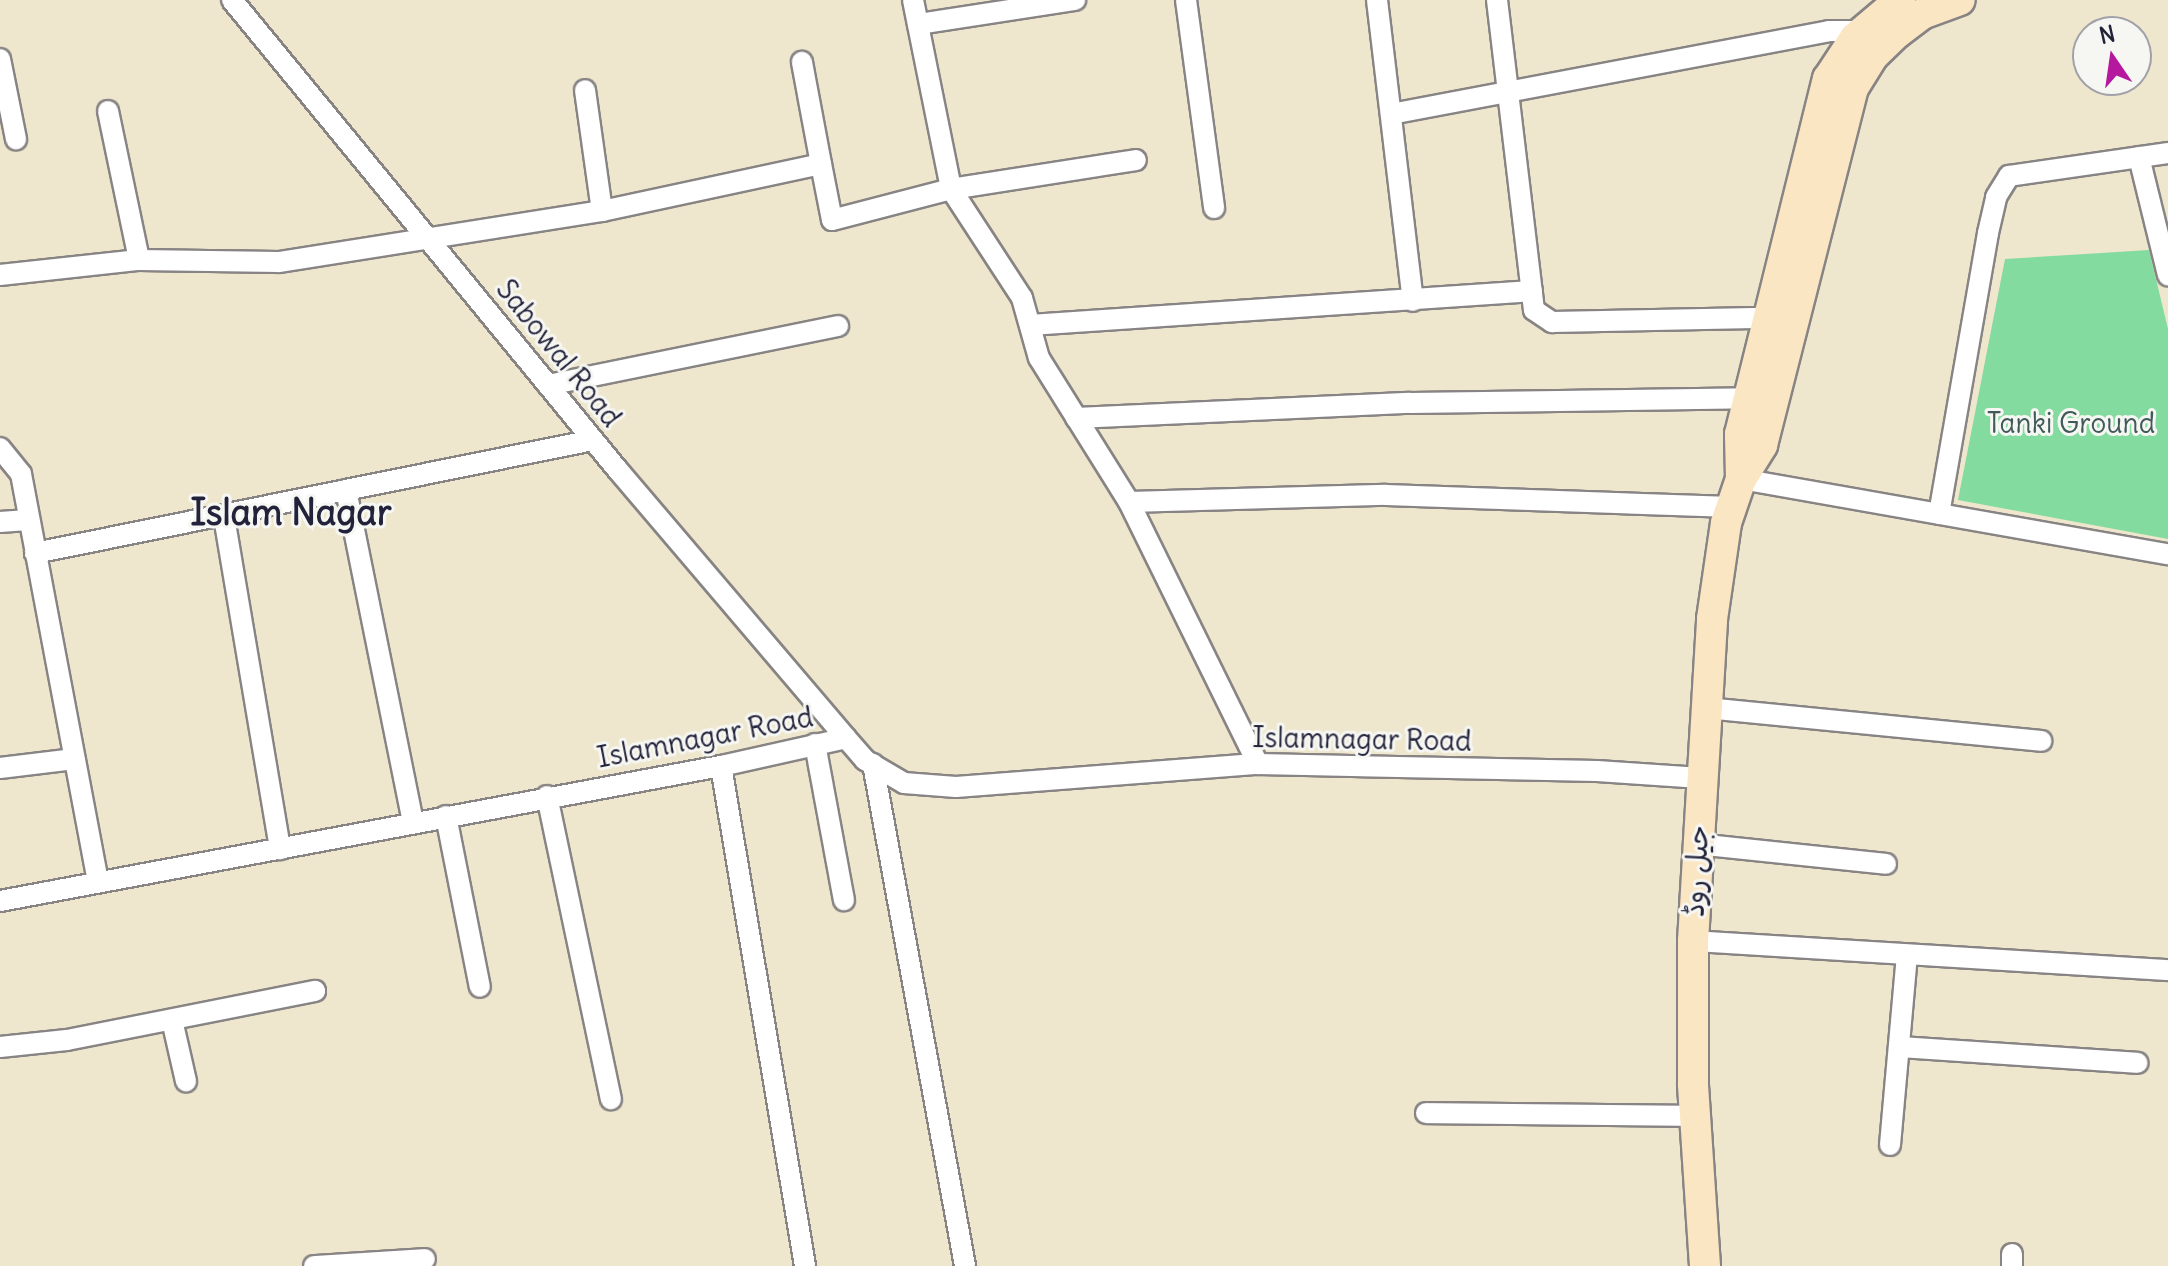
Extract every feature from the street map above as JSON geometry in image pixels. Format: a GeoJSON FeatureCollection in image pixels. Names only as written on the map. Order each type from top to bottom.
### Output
{"type":"FeatureCollection","features":[{"type":"Feature","properties":{"kind":"main road"},"geometry":{"type":"LineString","coordinates":[[1736,493],[1740,434],[1828,79],[1886,15],[1922,14],[1960,0]]}},
{"type":"Feature","properties":{"kind":"main road"},"geometry":{"type":"LineString","coordinates":[[1736,493],[1762,445],[1853,88],[1874,55],[1886,15]]}},
{"type":"Feature","properties":{"kind":"main road","name":"جیل روڈ"},"geometry":{"type":"LineString","coordinates":[[1705,1266],[1694,1116],[1693,941],[1712,619],[1736,493]]}},
{"type":"Feature","properties":{"kind":"street","name":"Sabowal Road"},"geometry":{"type":"LineString","coordinates":[[232,0],[593,440],[846,738]]}},
{"type":"Feature","properties":{"kind":"street"},"geometry":{"type":"LineString","coordinates":[[913,0],[951,189],[1022,298],[1039,358],[1129,502],[1258,764]]}},
{"type":"Feature","properties":{"kind":"street"},"geometry":{"type":"LineString","coordinates":[[918,24],[1075,0]]}},
{"type":"Feature","properties":{"kind":"street"},"geometry":{"type":"LineString","coordinates":[[1186,0],[1214,208]]}},
{"type":"Feature","properties":{"kind":"street"},"geometry":{"type":"LineString","coordinates":[[1377,0],[1413,301]]}},
{"type":"Feature","properties":{"kind":"street"},"geometry":{"type":"LineString","coordinates":[[1497,0],[1534,310],[1552,322],[1768,318]]}},
{"type":"Feature","properties":{"kind":"street"},"geometry":{"type":"LineString","coordinates":[[1391,114],[1829,31],[1886,15]]}},
{"type":"Feature","properties":{"kind":"street"},"geometry":{"type":"LineString","coordinates":[[0,59],[16,139]]}},
{"type":"Feature","properties":{"kind":"street"},"geometry":{"type":"LineString","coordinates":[[802,62],[832,220],[951,189],[1136,160]]}},
{"type":"Feature","properties":{"kind":"street"},"geometry":{"type":"LineString","coordinates":[[585,90],[602,211]]}},
{"type":"Feature","properties":{"kind":"street"},"geometry":{"type":"LineString","coordinates":[[108,111],[139,260]]}},
{"type":"Feature","properties":{"kind":"street"},"geometry":{"type":"LineString","coordinates":[[1939,514],[1996,197],[2009,176],[2168,153]]}},
{"type":"Feature","properties":{"kind":"street"},"geometry":{"type":"LineString","coordinates":[[2139,157],[2168,275]]}},
{"type":"Feature","properties":{"kind":"street"},"geometry":{"type":"LineString","coordinates":[[0,275],[139,260],[279,262],[602,211],[821,164]]}},
{"type":"Feature","properties":{"kind":"street"},"geometry":{"type":"LineString","coordinates":[[1030,325],[1532,291]]}},
{"type":"Feature","properties":{"kind":"street"},"geometry":{"type":"LineString","coordinates":[[548,385],[838,326]]}},
{"type":"Feature","properties":{"kind":"street"},"geometry":{"type":"LineString","coordinates":[[1076,418],[1410,403],[1749,398]]}},
{"type":"Feature","properties":{"kind":"street"},"geometry":{"type":"LineString","coordinates":[[35,553],[593,440]]}},
{"type":"Feature","properties":{"kind":"street"},"geometry":{"type":"LineString","coordinates":[[0,448],[21,474],[98,882]]}},
{"type":"Feature","properties":{"kind":"street"},"geometry":{"type":"LineString","coordinates":[[346,490],[413,823]]}},
{"type":"Feature","properties":{"kind":"street"},"geometry":{"type":"LineString","coordinates":[[1129,502],[1386,495],[1736,493],[1939,514],[2168,554]]}},
{"type":"Feature","properties":{"kind":"street"},"geometry":{"type":"LineString","coordinates":[[224,517],[280,849]]}},
{"type":"Feature","properties":{"kind":"street"},"geometry":{"type":"LineString","coordinates":[[0,522],[28,520]]}},
{"type":"Feature","properties":{"kind":"street"},"geometry":{"type":"LineString","coordinates":[[1706,708],[2041,741]]}},
{"type":"Feature","properties":{"kind":"street","name":"Islamnagar Road"},"geometry":{"type":"LineString","coordinates":[[0,901],[547,796],[721,766],[846,738],[873,764],[904,783],[956,787],[1258,764],[1701,778]]}},
{"type":"Feature","properties":{"kind":"street"},"geometry":{"type":"LineString","coordinates":[[815,744],[844,900]]}},
{"type":"Feature","properties":{"kind":"street"},"geometry":{"type":"LineString","coordinates":[[0,768],[74,759]]}},
{"type":"Feature","properties":{"kind":"street"},"geometry":{"type":"LineString","coordinates":[[873,764],[965,1266]]}},
{"type":"Feature","properties":{"kind":"street"},"geometry":{"type":"LineString","coordinates":[[721,766],[805,1266]]}},
{"type":"Feature","properties":{"kind":"street"},"geometry":{"type":"LineString","coordinates":[[547,796],[611,1099]]}},
{"type":"Feature","properties":{"kind":"street"},"geometry":{"type":"LineString","coordinates":[[446,816],[480,987]]}},
{"type":"Feature","properties":{"kind":"street"},"geometry":{"type":"LineString","coordinates":[[1697,844],[1886,864]]}},
{"type":"Feature","properties":{"kind":"street"},"geometry":{"type":"LineString","coordinates":[[1693,941],[2168,970]]}},
{"type":"Feature","properties":{"kind":"street"},"geometry":{"type":"LineString","coordinates":[[1890,1145],[1907,955]]}},
{"type":"Feature","properties":{"kind":"street"},"geometry":{"type":"LineString","coordinates":[[0,1047],[172,1020],[315,991]]}},
{"type":"Feature","properties":{"kind":"street"},"geometry":{"type":"LineString","coordinates":[[172,1020],[186,1081]]}},
{"type":"Feature","properties":{"kind":"street"},"geometry":{"type":"LineString","coordinates":[[1899,1047],[2137,1063]]}},
{"type":"Feature","properties":{"kind":"street"},"geometry":{"type":"LineString","coordinates":[[1426,1113],[1694,1116]]}},
{"type":"Feature","properties":{"kind":"street"},"geometry":{"type":"LineString","coordinates":[[314,1266],[425,1259]]}},
{"type":"Feature","properties":{"kind":"green space","name":"Tanki Ground"},"geometry":{"type":"Polygon","coordinates":[[[2149,250],[2168,329],[2168,539],[1958,500],[2005,259],[2149,250]]]}},
{"type":"Feature","properties":{"kind":"district","name":"Islam Nagar"},"geometry":{"type":"Point","coordinates":[291,513]}}]}
